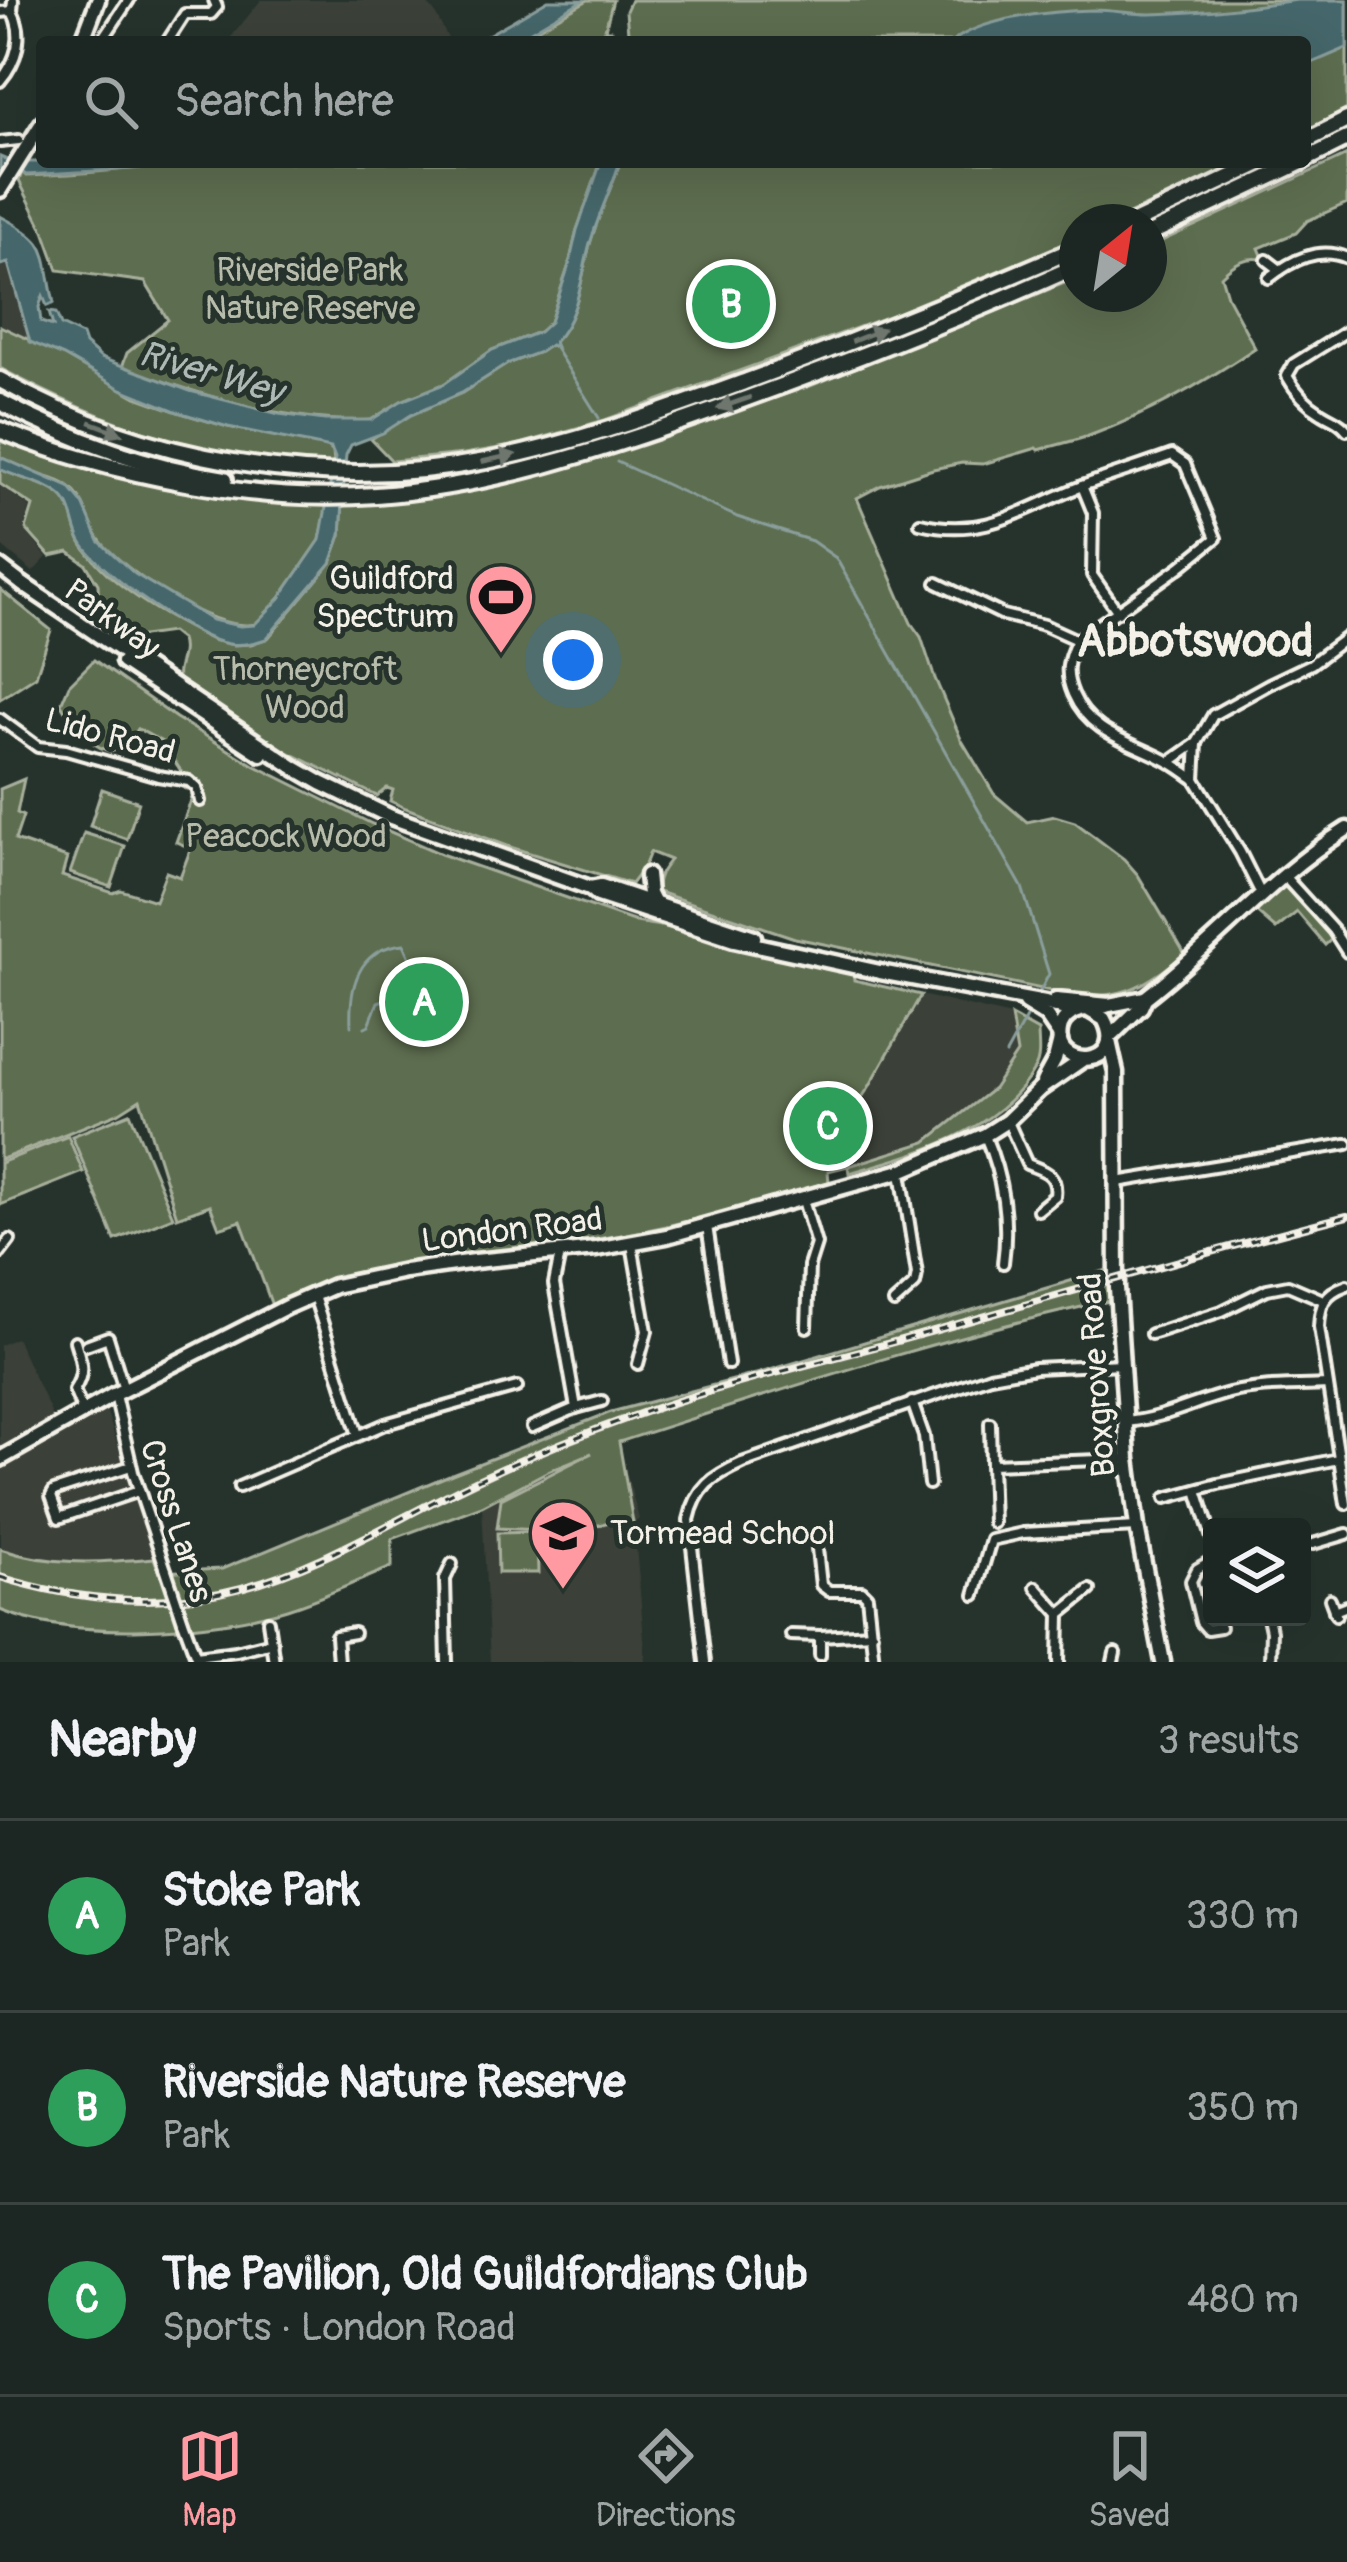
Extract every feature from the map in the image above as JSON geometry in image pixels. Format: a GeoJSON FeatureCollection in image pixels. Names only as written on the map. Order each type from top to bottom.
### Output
{"type":"FeatureCollection","features":[{"type":"Feature","properties":{"kind":"highway"},"geometry":{"type":"LineString","coordinates":[[1311,138],[1347,120]]}},
{"type":"Feature","properties":{"kind":"highway"},"geometry":{"type":"LineString","coordinates":[[1311,157],[1347,139]]}},
{"type":"Feature","properties":{"kind":"highway"},"geometry":{"type":"LineString","coordinates":[[1167,207],[1250,168]]}},
{"type":"Feature","properties":{"kind":"highway"},"geometry":{"type":"LineString","coordinates":[[1167,225],[1288,168]]}},
{"type":"Feature","properties":{"kind":"highway"},"geometry":{"type":"LineString","coordinates":[[0,380],[73,416],[146,442],[237,462],[314,471],[448,467],[500,458],[640,419],[854,341],[1059,256]]}},
{"type":"Feature","properties":{"kind":"highway"},"geometry":{"type":"LineString","coordinates":[[0,430],[37,445],[174,480],[275,494],[427,488],[502,476],[622,443],[843,363],[1059,273]]}},
{"type":"Feature","properties":{"kind":"highway"},"geometry":{"type":"LineString","coordinates":[[0,402],[84,441],[151,463],[313,493]]}},
{"type":"Feature","properties":{"kind":"main road"},"geometry":{"type":"LineString","coordinates":[[84,36],[95,4]]}},
{"type":"Feature","properties":{"kind":"main road"},"geometry":{"type":"LineString","coordinates":[[0,190],[36,133]]}},
{"type":"Feature","properties":{"kind":"main road","name":"Parkway"},"geometry":{"type":"LineString","coordinates":[[0,567],[295,768],[391,817],[734,940],[995,994]]}},
{"type":"Feature","properties":{"kind":"main road"},"geometry":{"type":"LineString","coordinates":[[1086,1060],[1104,1051],[1145,998],[1283,875],[1347,829]]}},
{"type":"Feature","properties":{"kind":"main road"},"geometry":{"type":"LineString","coordinates":[[647,875],[654,904]]}},
{"type":"Feature","properties":{"kind":"main road","name":"Parkway"},"geometry":{"type":"LineString","coordinates":[[590,888],[601,886],[824,959]]}},
{"type":"Feature","properties":{"kind":"main road"},"geometry":{"type":"LineString","coordinates":[[995,994],[1109,1005]]}},
{"type":"Feature","properties":{"kind":"main road"},"geometry":{"type":"LineString","coordinates":[[995,994],[1104,1018],[1110,1039]]}},
{"type":"Feature","properties":{"kind":"main road"},"geometry":{"type":"LineString","coordinates":[[995,994],[1033,1006],[1046,1016],[1067,1053],[1104,1068],[1114,1082]]}},
{"type":"Feature","properties":{"kind":"main road"},"geometry":{"type":"LineString","coordinates":[[1060,1037],[1062,1023],[1082,1011],[1145,998]]}},
{"type":"Feature","properties":{"kind":"main road","name":"London Road"},"geometry":{"type":"LineString","coordinates":[[1040,1089],[1054,1064],[1060,1037]]}},
{"type":"Feature","properties":{"kind":"main road","name":"Boxgrove Road"},"geometry":{"type":"LineString","coordinates":[[1110,1039],[1116,1072],[1117,1282],[1128,1460],[1163,1662]]}},
{"type":"Feature","properties":{"kind":"main road","name":"London Road"},"geometry":{"type":"LineString","coordinates":[[0,1459],[119,1392],[334,1286],[405,1271],[667,1236],[901,1171],[985,1135],[1040,1089],[1086,1060]]}},
{"type":"Feature","properties":{"kind":"street"},"geometry":{"type":"LineString","coordinates":[[105,36],[129,0]]}},
{"type":"Feature","properties":{"kind":"street"},"geometry":{"type":"LineString","coordinates":[[171,36],[185,14],[211,14],[217,8],[214,0]]}},
{"type":"Feature","properties":{"kind":"street"},"geometry":{"type":"LineString","coordinates":[[0,12],[12,5],[18,43],[13,66],[0,81]]}},
{"type":"Feature","properties":{"kind":"street"},"geometry":{"type":"LineString","coordinates":[[0,142],[19,140]]}},
{"type":"Feature","properties":{"kind":"street"},"geometry":{"type":"LineString","coordinates":[[1269,278],[1316,253],[1347,258]]}},
{"type":"Feature","properties":{"kind":"street"},"geometry":{"type":"LineString","coordinates":[[1268,260],[1280,270]]}},
{"type":"Feature","properties":{"kind":"street"},"geometry":{"type":"LineString","coordinates":[[1344,426],[1294,391],[1287,376],[1294,364],[1347,331]]}},
{"type":"Feature","properties":{"kind":"street"},"geometry":{"type":"LineString","coordinates":[[920,524],[945,529],[979,526],[1030,511],[1082,486],[1172,454],[1185,464],[1216,538],[1077,640],[1066,673],[1085,716],[1195,779],[1262,896]]}},
{"type":"Feature","properties":{"kind":"street"},"geometry":{"type":"LineString","coordinates":[[1082,486],[1093,513],[1092,575],[1118,612]]}},
{"type":"Feature","properties":{"kind":"street"},"geometry":{"type":"LineString","coordinates":[[937,584],[1077,640]]}},
{"type":"Feature","properties":{"kind":"street"},"geometry":{"type":"LineString","coordinates":[[1170,762],[1197,743],[1213,716],[1311,664],[1347,637]]}},
{"type":"Feature","properties":{"kind":"street","name":"Lido Road"},"geometry":{"type":"LineString","coordinates":[[0,719],[38,747],[189,781],[197,788],[200,801]]}},
{"type":"Feature","properties":{"kind":"street"},"geometry":{"type":"LineString","coordinates":[[1195,779],[1197,743]]}},
{"type":"Feature","properties":{"kind":"street"},"geometry":{"type":"LineString","coordinates":[[1283,875],[1334,930],[1347,952]]}},
{"type":"Feature","properties":{"kind":"street"},"geometry":{"type":"LineString","coordinates":[[1007,1121],[1027,1164],[1054,1177],[1055,1196],[1038,1210]]}},
{"type":"Feature","properties":{"kind":"street"},"geometry":{"type":"LineString","coordinates":[[985,1135],[1003,1198],[1003,1263]]}},
{"type":"Feature","properties":{"kind":"street"},"geometry":{"type":"LineString","coordinates":[[1115,1182],[1347,1144]]}},
{"type":"Feature","properties":{"kind":"street"},"geometry":{"type":"LineString","coordinates":[[894,1303],[915,1284],[917,1274],[901,1171]]}},
{"type":"Feature","properties":{"kind":"street"},"geometry":{"type":"LineString","coordinates":[[802,1198],[816,1244],[809,1266],[807,1327]]}},
{"type":"Feature","properties":{"kind":"street"},"geometry":{"type":"LineString","coordinates":[[707,1225],[728,1364]]}},
{"type":"Feature","properties":{"kind":"street"},"geometry":{"type":"LineString","coordinates":[[0,1253],[10,1240]]}},
{"type":"Feature","properties":{"kind":"street"},"geometry":{"type":"LineString","coordinates":[[632,1242],[647,1331],[638,1364]]}},
{"type":"Feature","properties":{"kind":"street"},"geometry":{"type":"LineString","coordinates":[[560,1252],[554,1284],[576,1408]]}},
{"type":"Feature","properties":{"kind":"street"},"geometry":{"type":"LineString","coordinates":[[1346,1504],[1318,1327],[1323,1300],[1347,1285]]}},
{"type":"Feature","properties":{"kind":"street"},"geometry":{"type":"LineString","coordinates":[[1151,1334],[1222,1311],[1267,1289],[1288,1286],[1323,1300]]}},
{"type":"Feature","properties":{"kind":"street"},"geometry":{"type":"LineString","coordinates":[[314,1294],[358,1435]]}},
{"type":"Feature","properties":{"kind":"street","name":"Cross Lanes"},"geometry":{"type":"LineString","coordinates":[[86,1345],[108,1337],[131,1466],[197,1659]]}},
{"type":"Feature","properties":{"kind":"street"},"geometry":{"type":"LineString","coordinates":[[75,1341],[82,1365],[74,1390],[83,1412]]}},
{"type":"Feature","properties":{"kind":"street"},"geometry":{"type":"LineString","coordinates":[[705,1662],[689,1520],[702,1490],[715,1476],[990,1376],[1122,1364]]}},
{"type":"Feature","properties":{"kind":"street"},"geometry":{"type":"LineString","coordinates":[[1126,1422],[1250,1389],[1327,1385]]}},
{"type":"Feature","properties":{"kind":"street"},"geometry":{"type":"LineString","coordinates":[[239,1487],[385,1424],[517,1387]]}},
{"type":"Feature","properties":{"kind":"street"},"geometry":{"type":"LineString","coordinates":[[532,1427],[602,1401]]}},
{"type":"Feature","properties":{"kind":"street"},"geometry":{"type":"LineString","coordinates":[[912,1402],[924,1436],[929,1484]]}},
{"type":"Feature","properties":{"kind":"street"},"geometry":{"type":"LineString","coordinates":[[990,1423],[993,1523]]}},
{"type":"Feature","properties":{"kind":"street"},"geometry":{"type":"LineString","coordinates":[[1166,1498],[1338,1459]]}},
{"type":"Feature","properties":{"kind":"street"},"geometry":{"type":"LineString","coordinates":[[991,1464],[1128,1460]]}},
{"type":"Feature","properties":{"kind":"street"},"geometry":{"type":"LineString","coordinates":[[131,1466],[54,1491],[51,1496],[59,1518],[139,1491]]}},
{"type":"Feature","properties":{"kind":"street"},"geometry":{"type":"LineString","coordinates":[[1197,1490],[1206,1518]]}},
{"type":"Feature","properties":{"kind":"street"},"geometry":{"type":"LineString","coordinates":[[975,1595],[991,1540],[1022,1533],[1137,1527]]}},
{"type":"Feature","properties":{"kind":"street"},"geometry":{"type":"LineString","coordinates":[[1313,1544],[1347,1534]]}},
{"type":"Feature","properties":{"kind":"street"},"geometry":{"type":"LineString","coordinates":[[817,1550],[821,1585],[829,1592],[862,1591],[867,1596],[874,1662]]}},
{"type":"Feature","properties":{"kind":"street"},"geometry":{"type":"LineString","coordinates":[[447,1662],[445,1579],[452,1564]]}},
{"type":"Feature","properties":{"kind":"street"},"geometry":{"type":"LineString","coordinates":[[1203,1565],[1191,1581],[1203,1624]]}},
{"type":"Feature","properties":{"kind":"street"},"geometry":{"type":"LineString","coordinates":[[1036,1587],[1060,1614],[1059,1662]]}},
{"type":"Feature","properties":{"kind":"street"},"geometry":{"type":"LineString","coordinates":[[1060,1614],[1090,1590]]}},
{"type":"Feature","properties":{"kind":"street"},"geometry":{"type":"LineString","coordinates":[[1330,1599],[1335,1613],[1347,1606]]}},
{"type":"Feature","properties":{"kind":"street"},"geometry":{"type":"LineString","coordinates":[[268,1621],[274,1662]]}},
{"type":"Feature","properties":{"kind":"street"},"geometry":{"type":"LineString","coordinates":[[1204,1626],[1220,1627]]}},
{"type":"Feature","properties":{"kind":"street"},"geometry":{"type":"LineString","coordinates":[[1270,1626],[1270,1662]]}},
{"type":"Feature","properties":{"kind":"street"},"geometry":{"type":"LineString","coordinates":[[338,1662],[336,1636],[354,1633]]}},
{"type":"Feature","properties":{"kind":"street"},"geometry":{"type":"LineString","coordinates":[[791,1635],[872,1634]]}},
{"type":"Feature","properties":{"kind":"street"},"geometry":{"type":"LineString","coordinates":[[820,1636],[820,1654]]}},
{"type":"Feature","properties":{"kind":"street"},"geometry":{"type":"LineString","coordinates":[[197,1659],[272,1642]]}},
{"type":"Feature","properties":{"kind":"shaded area"},"geometry":{"type":"Polygon","coordinates":[[[261,0],[424,0],[447,36],[232,36],[261,0]]]}},
{"type":"Feature","properties":{"kind":"shaded area"},"geometry":{"type":"Polygon","coordinates":[[[11,248],[34,272],[34,315],[20,303],[30,342],[0,326],[0,265],[14,261],[11,248]]]}},
{"type":"Feature","properties":{"kind":"shaded area"},"geometry":{"type":"Polygon","coordinates":[[[0,486],[30,507],[24,529],[47,557],[33,572],[0,545],[0,486]]]}},
{"type":"Feature","properties":{"kind":"shaded area"},"geometry":{"type":"Polygon","coordinates":[[[921,995],[1011,1016],[1017,1053],[993,1089],[926,1143],[848,1166],[849,1117],[921,995]]]}},
{"type":"Feature","properties":{"kind":"shaded area"},"geometry":{"type":"Polygon","coordinates":[[[16,1338],[55,1421],[0,1450],[0,1345],[16,1338]]]}},
{"type":"Feature","properties":{"kind":"shaded area"},"geometry":{"type":"Polygon","coordinates":[[[105,1406],[154,1558],[54,1562],[0,1549],[0,1466],[105,1406]]]}},
{"type":"Feature","properties":{"kind":"shaded area","name":"Tormead School"},"geometry":{"type":"Polygon","coordinates":[[[618,1442],[639,1519],[634,1523],[646,1662],[490,1662],[482,1506],[550,1470],[618,1442]]]}},
{"type":"Feature","properties":{"kind":"green space"},"geometry":{"type":"Polygon","coordinates":[[[588,0],[613,0],[604,33],[611,30],[612,36],[525,36],[588,0]]]}},
{"type":"Feature","properties":{"kind":"green space"},"geometry":{"type":"Polygon","coordinates":[[[631,0],[1347,0],[1347,109],[1311,128],[1311,36],[631,36],[626,11],[631,0]]]}},
{"type":"Feature","properties":{"kind":"green space","name":"Thorneycroft Wood"},"geometry":{"type":"Polygon","coordinates":[[[1347,155],[1347,203],[1259,248],[1264,260],[1240,262],[1221,276],[1255,348],[1177,396],[1094,434],[983,464],[933,469],[857,498],[921,637],[961,739],[994,794],[1027,822],[1055,816],[1075,822],[1124,859],[1185,954],[1142,984],[1114,994],[1061,993],[795,938],[657,891],[670,860],[650,852],[631,884],[510,847],[406,808],[390,801],[393,790],[387,788],[377,796],[284,750],[181,686],[181,640],[171,632],[136,637],[120,633],[99,608],[98,584],[86,564],[69,552],[50,556],[26,529],[33,506],[0,484],[0,469],[61,495],[83,546],[125,588],[212,640],[251,644],[268,638],[331,563],[341,535],[343,501],[407,499],[476,489],[609,454],[810,386],[1059,285],[1059,312],[1167,312],[1167,239],[1347,155]]]}},
{"type":"Feature","properties":{"kind":"green space","name":"Riverside Park Nature Reserve"},"geometry":{"type":"Polygon","coordinates":[[[599,168],[550,322],[539,332],[492,350],[444,384],[401,401],[371,420],[358,421],[297,416],[238,404],[122,367],[127,353],[168,320],[145,282],[58,270],[19,181],[22,172],[26,176],[125,169],[599,168]]]}},
{"type":"Feature","properties":{"kind":"green space","name":"Riverside Park Nature Reserve"},"geometry":{"type":"Polygon","coordinates":[[[618,168],[1229,168],[1150,204],[1059,204],[1059,245],[892,315],[605,420],[517,445],[392,461],[371,439],[411,414],[462,393],[509,363],[555,347],[574,309],[593,234],[618,168]]]}},
{"type":"Feature","properties":{"kind":"green space"},"geometry":{"type":"Polygon","coordinates":[[[0,326],[136,397],[228,427],[326,445],[334,463],[247,457],[119,423],[0,368],[0,326]]]}},
{"type":"Feature","properties":{"kind":"green space"},"geometry":{"type":"Polygon","coordinates":[[[0,437],[43,452],[328,501],[320,540],[256,624],[218,620],[174,599],[132,570],[102,543],[75,493],[61,482],[0,457],[0,437]]]}},
{"type":"Feature","properties":{"kind":"green space"},"geometry":{"type":"Polygon","coordinates":[[[0,589],[51,630],[36,676],[0,699],[0,589]]]}},
{"type":"Feature","properties":{"kind":"green space","name":"Peacock Wood"},"geometry":{"type":"Polygon","coordinates":[[[94,660],[252,764],[441,854],[636,922],[704,933],[853,970],[854,980],[921,995],[849,1117],[849,1166],[926,1142],[993,1089],[1017,1053],[1011,1016],[1038,1031],[1037,1064],[1020,1090],[978,1125],[901,1158],[849,1173],[848,1166],[828,1171],[829,1182],[627,1234],[374,1269],[325,1282],[275,1305],[241,1221],[219,1228],[210,1205],[177,1217],[140,1099],[118,1113],[0,1160],[0,789],[24,779],[17,813],[23,816],[15,840],[67,858],[62,876],[113,893],[121,890],[155,901],[166,872],[180,877],[191,848],[176,842],[194,792],[177,785],[181,771],[162,742],[138,729],[126,746],[107,750],[88,739],[61,704],[69,685],[94,660]]]}},
{"type":"Feature","properties":{"kind":"green space"},"geometry":{"type":"Polygon","coordinates":[[[102,789],[139,802],[127,839],[90,826],[102,789]]]}},
{"type":"Feature","properties":{"kind":"green space"},"geometry":{"type":"Polygon","coordinates":[[[84,833],[125,846],[111,887],[70,873],[84,833]]]}},
{"type":"Feature","properties":{"kind":"green space"},"geometry":{"type":"Polygon","coordinates":[[[1285,884],[1334,937],[1325,945],[1297,912],[1276,929],[1255,911],[1285,884]]]}},
{"type":"Feature","properties":{"kind":"green space"},"geometry":{"type":"Polygon","coordinates":[[[130,1113],[173,1217],[115,1240],[72,1136],[130,1113]]]}},
{"type":"Feature","properties":{"kind":"green space"},"geometry":{"type":"Polygon","coordinates":[[[68,1136],[83,1172],[0,1205],[0,1163],[68,1136]]]}},
{"type":"Feature","properties":{"kind":"green space"},"geometry":{"type":"Polygon","coordinates":[[[1114,1268],[1114,1300],[926,1347],[619,1442],[634,1528],[626,1531],[619,1519],[579,1531],[578,1508],[542,1509],[541,1530],[497,1528],[501,1499],[592,1453],[482,1506],[392,1539],[392,1567],[287,1609],[220,1623],[143,1630],[65,1626],[0,1610],[0,1549],[57,1561],[154,1558],[159,1572],[222,1569],[611,1412],[1114,1268]]]}},
{"type":"Feature","properties":{"kind":"green space"},"geometry":{"type":"Polygon","coordinates":[[[537,1532],[538,1573],[498,1573],[497,1533],[537,1532]]]}},
{"type":"Feature","properties":{"kind":"water"},"geometry":{"type":"Polygon","coordinates":[[[548,0],[583,0],[522,36],[486,36],[548,0]]]}},
{"type":"Feature","properties":{"kind":"water"},"geometry":{"type":"Polygon","coordinates":[[[1297,0],[1347,0],[1347,48],[1311,63],[1311,36],[961,36],[1000,21],[1039,14],[1224,9],[1297,0]]]}},
{"type":"Feature","properties":{"kind":"water"},"geometry":{"type":"Polygon","coordinates":[[[0,157],[36,162],[36,168],[147,168],[26,175],[0,171],[0,157]]]}},
{"type":"Feature","properties":{"kind":"water"},"geometry":{"type":"Polygon","coordinates":[[[599,168],[618,168],[593,234],[574,309],[554,342],[556,347],[550,345],[509,363],[462,393],[351,445],[346,455],[341,535],[331,563],[266,639],[229,644],[173,619],[94,558],[79,539],[60,495],[0,469],[0,457],[69,487],[83,504],[99,541],[135,574],[212,620],[254,625],[280,598],[320,540],[335,458],[331,448],[178,412],[30,342],[8,263],[0,265],[0,216],[30,234],[43,250],[54,303],[47,306],[43,296],[41,322],[53,326],[49,312],[56,313],[61,325],[82,335],[101,358],[190,391],[279,414],[325,420],[371,420],[401,401],[444,384],[492,350],[539,332],[550,322],[599,168]]]}},
{"type":"Feature","properties":{"kind":"waterway"},"geometry":{"type":"LineString","coordinates":[[555,348],[599,418]]}},
{"type":"Feature","properties":{"kind":"waterway"},"geometry":{"type":"LineString","coordinates":[[617,462],[737,517],[812,541],[836,558],[1022,887],[1049,974],[1038,995]]}},
{"type":"Feature","properties":{"kind":"waterway"},"geometry":{"type":"LineString","coordinates":[[351,1026],[352,997],[366,961],[388,947],[404,944],[411,960],[402,968],[403,994],[378,1002],[365,1027]]}},
{"type":"Feature","properties":{"kind":"waterway"},"geometry":{"type":"LineString","coordinates":[[1006,1054],[1028,1014]]}},
{"type":"Feature","properties":{"kind":"railway"},"geometry":{"type":"LineString","coordinates":[[0,1577],[59,1592],[120,1599],[181,1599],[241,1588],[318,1560],[534,1455],[666,1405],[1347,1216]]}},
{"type":"Feature","properties":{"kind":"place","name":"Riverside Nature Reserve"},"geometry":{"type":"Point","coordinates":[731,304]}},
{"type":"Feature","properties":{"kind":"place","name":"Guildford Spectrum"},"geometry":{"type":"Point","coordinates":[501,656]}},
{"type":"Feature","properties":{"kind":"place","name":"Stoke Park"},"geometry":{"type":"Point","coordinates":[424,1002]}},
{"type":"Feature","properties":{"kind":"place","name":"The Pavilion, Old Guildfordians Club"},"geometry":{"type":"Point","coordinates":[828,1126]}},
{"type":"Feature","properties":{"kind":"place","name":"Tormead School"},"geometry":{"type":"Point","coordinates":[563,1592]}},
{"type":"Feature","properties":{"kind":"district","name":"Abbotswood"},"geometry":{"type":"Point","coordinates":[1195,642]}},
{"type":"Feature","properties":{"kind":"water label","name":"River Wey"},"geometry":{"type":"Point","coordinates":[211,373]}}]}
